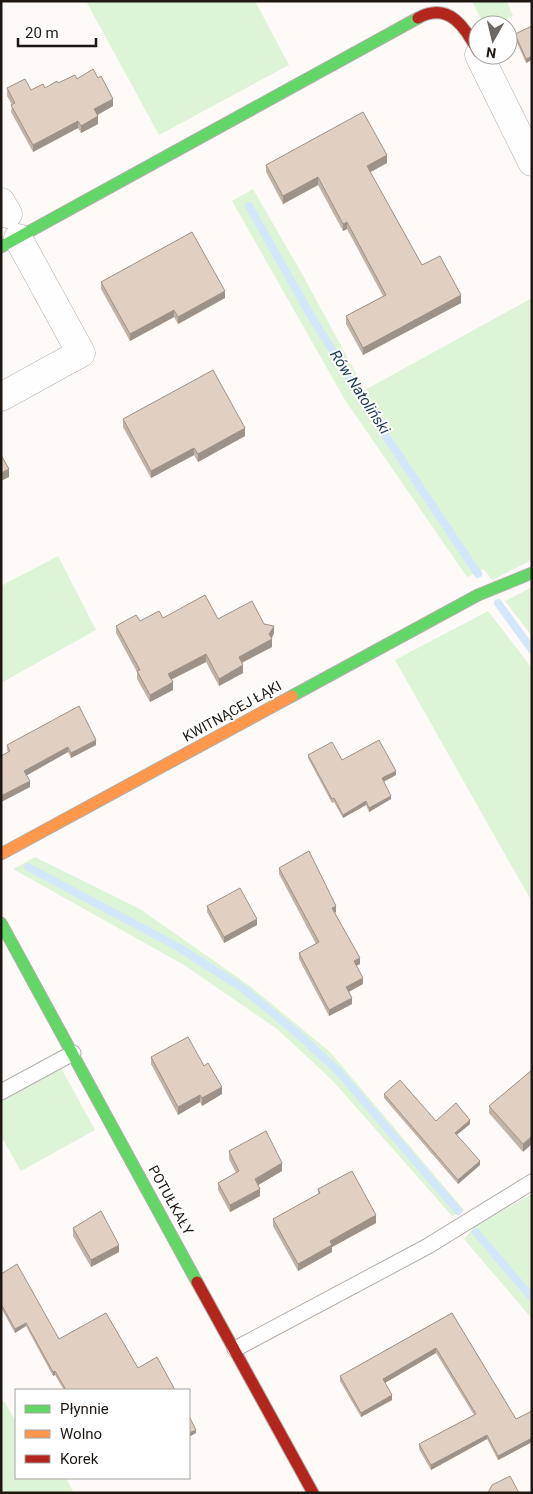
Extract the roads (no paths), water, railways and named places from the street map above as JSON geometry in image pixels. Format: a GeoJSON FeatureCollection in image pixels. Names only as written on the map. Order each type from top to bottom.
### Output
{"type":"FeatureCollection","features":[{"type":"Feature","properties":{"kind":"street"},"geometry":{"type":"LineString","coordinates":[[1,397],[81,353],[7,225],[422,16],[445,14],[460,21],[468,31]]}},
{"type":"Feature","properties":{"kind":"street"},"geometry":{"type":"LineString","coordinates":[[484,65],[532,162]]}},
{"type":"Feature","properties":{"kind":"street","name":"KWITNĄCEJ ŁĄKI"},"geometry":{"type":"LineString","coordinates":[[1,854],[478,595],[532,573]]}},
{"type":"Feature","properties":{"kind":"street","name":"POTUŁKAŁY"},"geometry":{"type":"LineString","coordinates":[[1,923],[313,1493]]}},
{"type":"Feature","properties":{"kind":"lane"},"geometry":{"type":"LineString","coordinates":[[1,1092],[73,1053]]}},
{"type":"Feature","properties":{"kind":"lane"},"geometry":{"type":"LineString","coordinates":[[235,1349],[428,1246],[532,1182]]}},
{"type":"Feature","properties":{"kind":"waterway","name":"Rów Natoliński"},"geometry":{"type":"LineString","coordinates":[[249,206],[311,316],[386,436],[478,574]]}},
{"type":"Feature","properties":{"kind":"waterway","name":"Rów Natoliński"},"geometry":{"type":"LineString","coordinates":[[498,603],[532,650]]}},
{"type":"Feature","properties":{"kind":"waterway"},"geometry":{"type":"LineString","coordinates":[[28,867],[178,947],[241,987],[297,1033],[339,1072],[458,1211]]}},
{"type":"Feature","properties":{"kind":"waterway"},"geometry":{"type":"LineString","coordinates":[[476,1232],[532,1298]]}}]}
